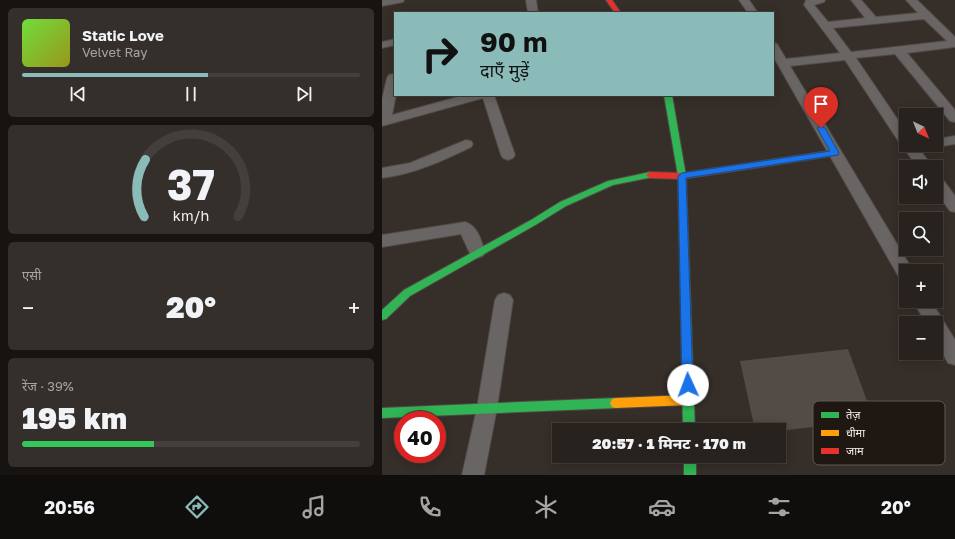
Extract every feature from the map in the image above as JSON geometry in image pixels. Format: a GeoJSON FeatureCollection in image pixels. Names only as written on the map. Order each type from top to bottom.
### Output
{"type":"FeatureCollection","features":[{"type":"Feature","properties":{"kind":"street"},"geometry":{"type":"LineString","coordinates":[[382,3],[399,0]]}},
{"type":"Feature","properties":{"kind":"street"},"geometry":{"type":"LineString","coordinates":[[531,0],[533,12]]}},
{"type":"Feature","properties":{"kind":"street"},"geometry":{"type":"LineString","coordinates":[[609,0],[617,12]]}},
{"type":"Feature","properties":{"kind":"street"},"geometry":{"type":"LineString","coordinates":[[744,0],[752,12]]}},
{"type":"Feature","properties":{"kind":"street"},"geometry":{"type":"LineString","coordinates":[[820,0],[808,3],[899,127]]}},
{"type":"Feature","properties":{"kind":"street"},"geometry":{"type":"LineString","coordinates":[[856,0],[873,21]]}},
{"type":"Feature","properties":{"kind":"street"},"geometry":{"type":"LineString","coordinates":[[911,0],[955,43]]}},
{"type":"Feature","properties":{"kind":"street"},"geometry":{"type":"LineString","coordinates":[[824,26],[927,15]]}},
{"type":"Feature","properties":{"kind":"street"},"geometry":{"type":"LineString","coordinates":[[382,45],[394,42]]}},
{"type":"Feature","properties":{"kind":"street"},"geometry":{"type":"LineString","coordinates":[[783,63],[955,43]]}},
{"type":"Feature","properties":{"kind":"street"},"geometry":{"type":"LineString","coordinates":[[774,48],[900,264]]}},
{"type":"Feature","properties":{"kind":"street"},"geometry":{"type":"LineString","coordinates":[[898,50],[955,118]]}},
{"type":"Feature","properties":{"kind":"street"},"geometry":{"type":"LineString","coordinates":[[392,78],[383,122],[475,96]]}},
{"type":"Feature","properties":{"kind":"street"},"geometry":{"type":"LineString","coordinates":[[488,96],[508,156]]}},
{"type":"Feature","properties":{"kind":"street"},"geometry":{"type":"LineString","coordinates":[[668,96],[682,176],[689,423]]}},
{"type":"Feature","properties":{"kind":"street"},"geometry":{"type":"LineString","coordinates":[[943,142],[955,140]]}},
{"type":"Feature","properties":{"kind":"street"},"geometry":{"type":"LineString","coordinates":[[382,172],[408,169],[423,165],[466,144]]}},
{"type":"Feature","properties":{"kind":"street"},"geometry":{"type":"LineString","coordinates":[[382,316],[407,293],[534,222],[563,204],[611,183],[647,175],[682,176],[835,153]]}},
{"type":"Feature","properties":{"kind":"street"},"geometry":{"type":"LineString","coordinates":[[944,185],[955,207]]}},
{"type":"Feature","properties":{"kind":"street"},"geometry":{"type":"LineString","coordinates":[[382,241],[465,228],[471,235],[478,252]]}},
{"type":"Feature","properties":{"kind":"street"},"geometry":{"type":"LineString","coordinates":[[473,475],[504,300]]}},
{"type":"Feature","properties":{"kind":"street"},"geometry":{"type":"LineString","coordinates":[[943,337],[955,357]]}},
{"type":"Feature","properties":{"kind":"street"},"geometry":{"type":"LineString","coordinates":[[382,413],[688,400]]}},
{"type":"Feature","properties":{"kind":"street"},"geometry":{"type":"LineString","coordinates":[[690,463],[690,475]]}},
{"type":"Feature","properties":{"kind":"building"},"geometry":{"type":"Polygon","coordinates":[[[848,349],[867,401],[813,401],[813,427],[786,430],[786,423],[753,423],[740,361],[848,349]]]}},
{"type":"Feature","properties":{"kind":"traffic: fast"},"geometry":{"type":"LineString","coordinates":[[668,96],[682,176],[689,423]]}},
{"type":"Feature","properties":{"kind":"traffic: fast"},"geometry":{"type":"LineString","coordinates":[[382,316],[407,293],[534,222],[563,204],[611,183],[650,175]]}},
{"type":"Feature","properties":{"kind":"traffic: fast"},"geometry":{"type":"LineString","coordinates":[[382,413],[616,403]]}},
{"type":"Feature","properties":{"kind":"traffic: fast"},"geometry":{"type":"LineString","coordinates":[[690,463],[690,475]]}},
{"type":"Feature","properties":{"kind":"traffic: slow"},"geometry":{"type":"LineString","coordinates":[[616,403],[688,400]]}},
{"type":"Feature","properties":{"kind":"traffic: jam"},"geometry":{"type":"LineString","coordinates":[[609,0],[617,12]]}},
{"type":"Feature","properties":{"kind":"traffic: jam"},"geometry":{"type":"LineString","coordinates":[[650,175],[682,176],[835,153]]}},
{"type":"Feature","properties":{"kind":"route"},"geometry":{"type":"LineString","coordinates":[[688,385],[682,176],[835,153],[821,128]]}}]}
